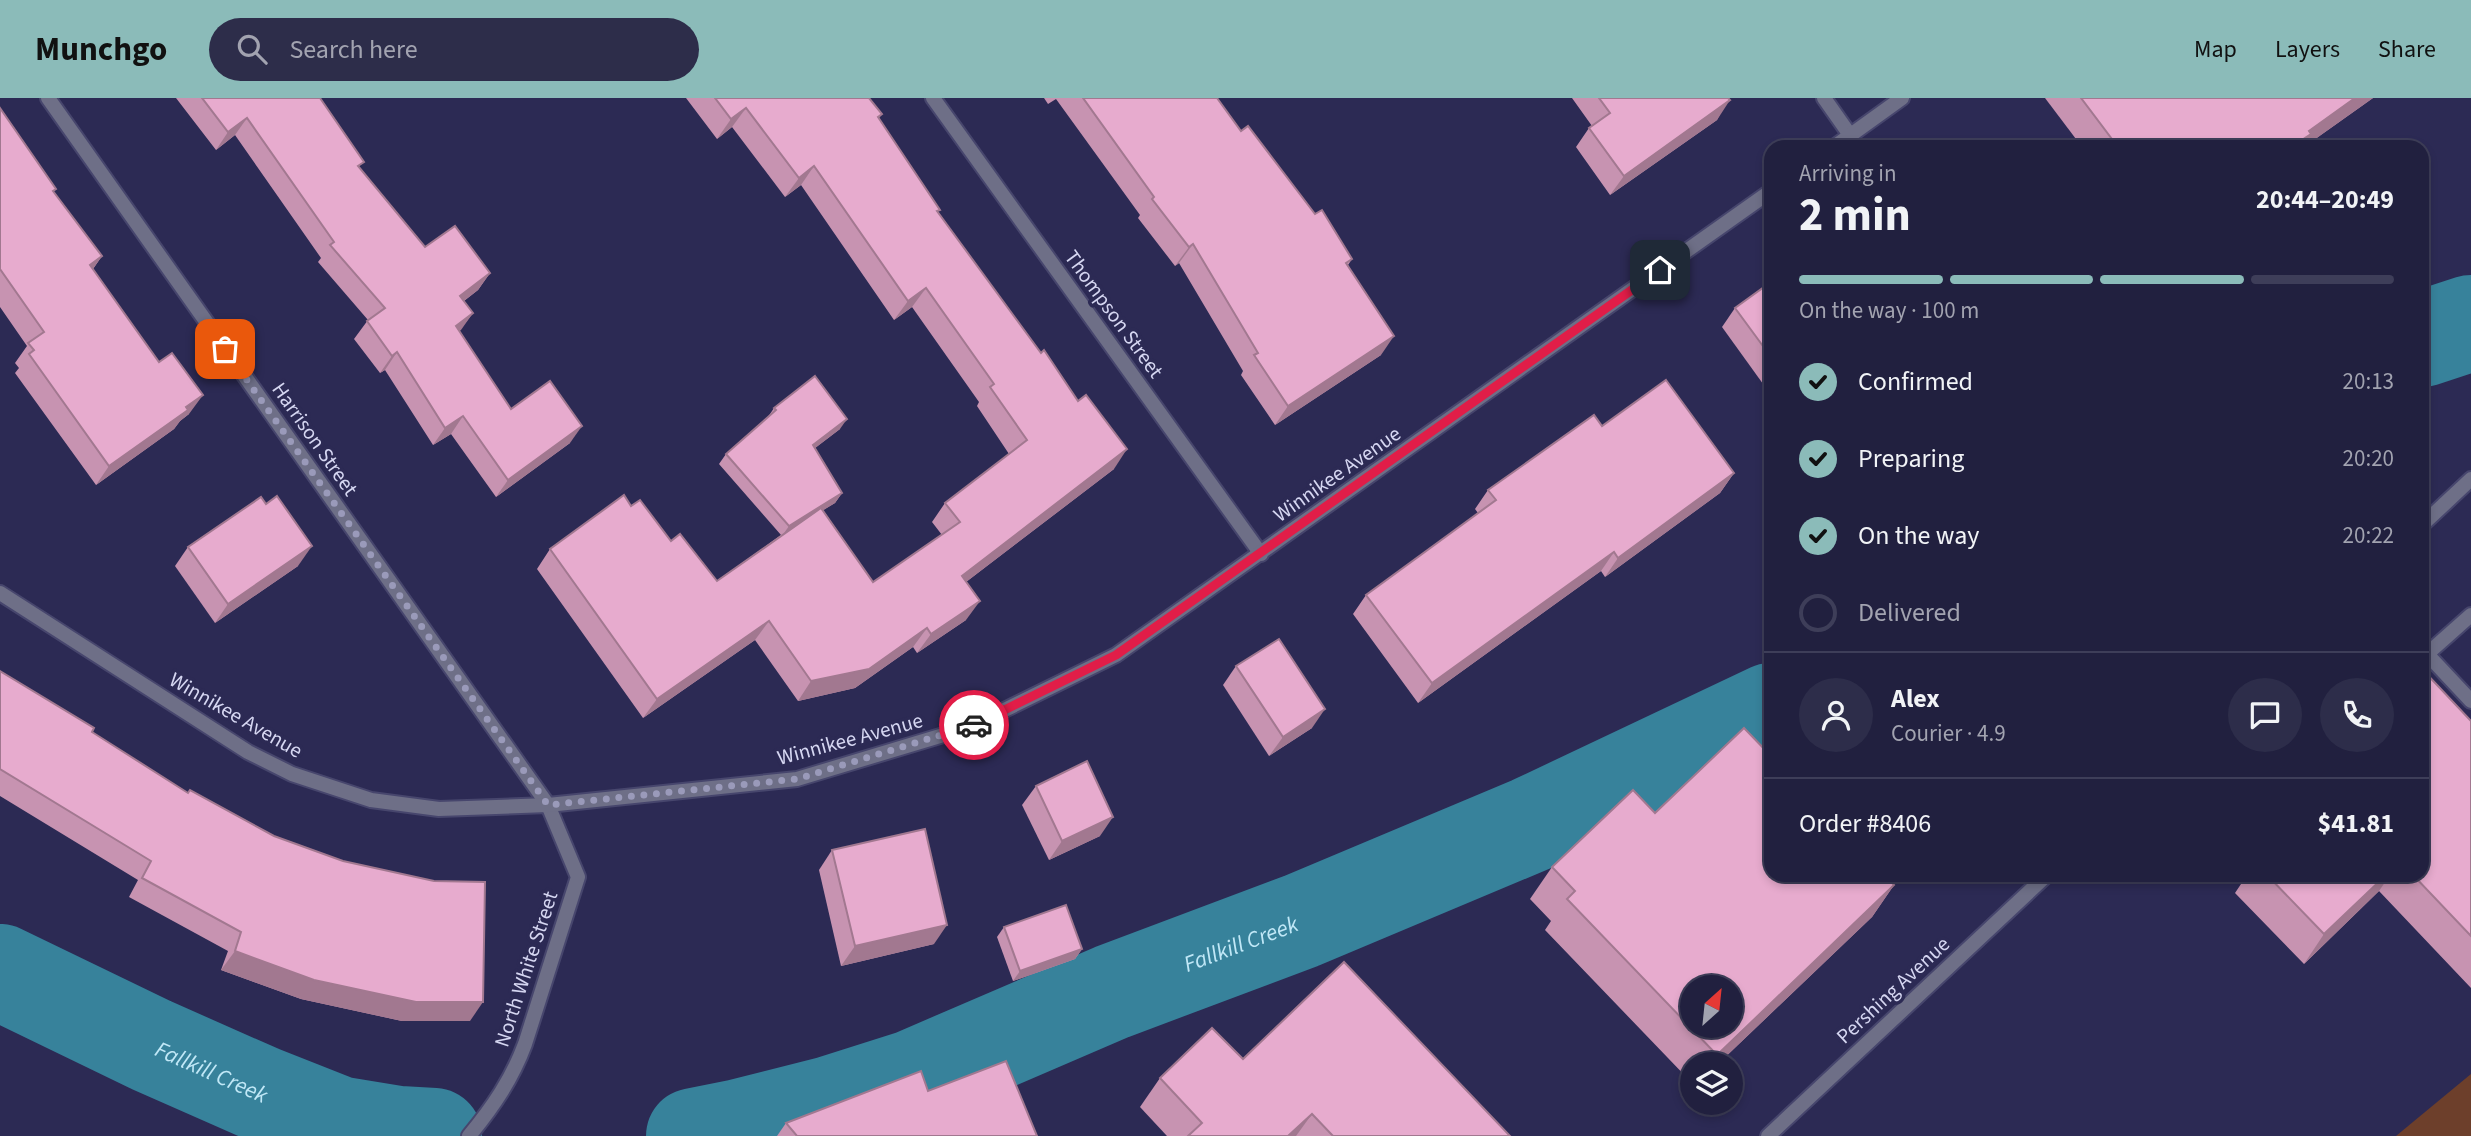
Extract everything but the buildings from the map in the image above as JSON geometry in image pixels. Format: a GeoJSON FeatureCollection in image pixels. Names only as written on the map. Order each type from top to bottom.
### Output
{"type":"FeatureCollection","features":[{"type":"Feature","properties":{"kind":"street","name":"Harrison Street"},"geometry":{"type":"LineString","coordinates":[[48,98],[548,805]]}},
{"type":"Feature","properties":{"kind":"street","name":"Thompson Street"},"geometry":{"type":"LineString","coordinates":[[933,98],[1261,554]]}},
{"type":"Feature","properties":{"kind":"street"},"geometry":{"type":"LineString","coordinates":[[1824,98],[1850,135]]}},
{"type":"Feature","properties":{"kind":"street"},"geometry":{"type":"LineString","coordinates":[[1843,140],[1902,98]]}},
{"type":"Feature","properties":{"kind":"street","name":"Winnikee Avenue"},"geometry":{"type":"LineString","coordinates":[[0,593],[248,752],[292,774],[371,800],[439,809],[548,805],[797,779],[970,727],[1116,655],[1764,196]]}},
{"type":"Feature","properties":{"kind":"street"},"geometry":{"type":"LineString","coordinates":[[2429,518],[2471,479]]}},
{"type":"Feature","properties":{"kind":"street"},"geometry":{"type":"LineString","coordinates":[[2429,647],[2471,615]]}},
{"type":"Feature","properties":{"kind":"street"},"geometry":{"type":"LineString","coordinates":[[2429,656],[2471,701]]}},
{"type":"Feature","properties":{"kind":"street","name":"North White Street"},"geometry":{"type":"LineString","coordinates":[[469,1136],[503,1092],[515,1071],[526,1044],[578,877],[548,805]]}},
{"type":"Feature","properties":{"kind":"street","name":"Pershing Avenue"},"geometry":{"type":"LineString","coordinates":[[1768,1136],[2040,882]]}},
{"type":"Feature","properties":{"kind":"shaded area"},"geometry":{"type":"Polygon","coordinates":[[[2471,1074],[2471,1136],[2396,1136],[2471,1074]]]}},
{"type":"Feature","properties":{"kind":"waterway","name":"Fallkill Creek"},"geometry":{"type":"LineString","coordinates":[[2429,337],[2471,323]]}},
{"type":"Feature","properties":{"kind":"waterway","name":"Fallkill Creek"},"geometry":{"type":"LineString","coordinates":[[694,1136],[830,1104],[912,1078],[1112,992],[1301,921],[1532,824],[1764,714]]}},
{"type":"Feature","properties":{"kind":"waterway","name":"Fallkill Creek"},"geometry":{"type":"LineString","coordinates":[[0,972],[151,1045],[338,1124],[399,1134],[434,1136]]}},
{"type":"Feature","properties":{"kind":"way so far"},"geometry":{"type":"LineString","coordinates":[[225,349],[548,805],[797,779],[974,725]]}},
{"type":"Feature","properties":{"kind":"route"},"geometry":{"type":"LineString","coordinates":[[974,725],[1116,655],[1660,270]]}}]}
